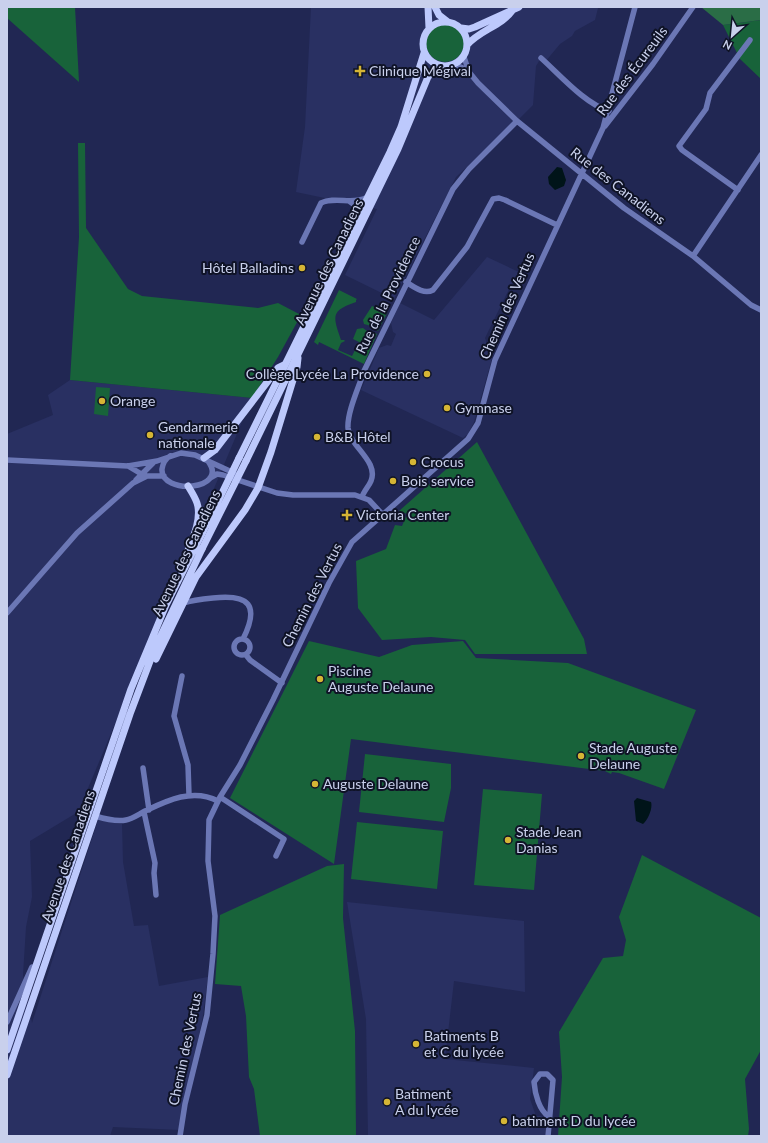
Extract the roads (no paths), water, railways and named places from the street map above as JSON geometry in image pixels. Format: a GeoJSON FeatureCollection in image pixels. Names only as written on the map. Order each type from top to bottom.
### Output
{"type":"FeatureCollection","features":[{"type":"Feature","properties":{"kind":"main road"},"geometry":{"type":"LineString","coordinates":[[428,7],[429,28],[422,42],[424,53],[431,61],[440,66],[454,64],[464,57],[467,38],[461,28]]}},
{"type":"Feature","properties":{"kind":"main road"},"geometry":{"type":"LineString","coordinates":[[435,7],[440,15],[448,22],[461,28],[469,29],[505,12],[516,9]]}},
{"type":"Feature","properties":{"kind":"main road"},"geometry":{"type":"LineString","coordinates":[[467,45],[482,32],[516,9]]}},
{"type":"Feature","properties":{"kind":"main road"},"geometry":{"type":"LineString","coordinates":[[429,28],[437,23],[448,22]]}},
{"type":"Feature","properties":{"kind":"main road","name":"Avenue des Canadiens"},"geometry":{"type":"LineString","coordinates":[[7,1075],[95,816],[148,666],[284,365],[359,215],[400,127],[424,53]]}},
{"type":"Feature","properties":{"kind":"main road","name":"Avenue des Canadiens"},"geometry":{"type":"LineString","coordinates":[[7,1050],[132,689],[166,605],[207,524],[298,354],[398,149],[428,77],[435,68],[440,66]]}},
{"type":"Feature","properties":{"kind":"main road"},"geometry":{"type":"LineString","coordinates":[[148,666],[154,661],[196,576],[249,503],[258,488],[271,452],[297,367],[298,354]]}},
{"type":"Feature","properties":{"kind":"main road"},"geometry":{"type":"LineString","coordinates":[[206,460],[278,368],[284,365]]}},
{"type":"Feature","properties":{"kind":"main road"},"geometry":{"type":"LineString","coordinates":[[166,605],[197,523],[197,502],[188,486]]}},
{"type":"Feature","properties":{"kind":"street","name":"Chemin des Vertus"},"geometry":{"type":"LineString","coordinates":[[180,1136],[185,1104],[207,1015],[213,954],[215,916],[208,862],[209,820],[219,799],[240,765],[282,683],[346,551],[352,542],[383,516],[474,433],[495,360],[603,128],[609,111],[635,7]]}},
{"type":"Feature","properties":{"kind":"street","name":"Rue des Écureuils"},"geometry":{"type":"LineString","coordinates":[[603,128],[657,58],[693,7]]}},
{"type":"Feature","properties":{"kind":"street"},"geometry":{"type":"LineString","coordinates":[[738,190],[682,150],[679,146],[706,109],[710,93],[750,40]]}},
{"type":"Feature","properties":{"kind":"street","name":"Rue des Canadiens"},"geometry":{"type":"LineString","coordinates":[[464,57],[469,72],[478,83],[517,121],[630,213],[692,256],[751,304],[761,310]]}},
{"type":"Feature","properties":{"kind":"street"},"geometry":{"type":"LineString","coordinates":[[541,58],[588,100],[602,109],[609,111]]}},
{"type":"Feature","properties":{"kind":"street","name":"Rue des Canadiens"},"geometry":{"type":"LineString","coordinates":[[454,64],[469,72]]}},
{"type":"Feature","properties":{"kind":"street","name":"Rue de la Providence"},"geometry":{"type":"LineString","coordinates":[[362,497],[371,480],[372,469],[350,436],[349,420],[364,371],[406,282],[450,195],[460,179],[517,121]]}},
{"type":"Feature","properties":{"kind":"street"},"geometry":{"type":"LineString","coordinates":[[692,256],[761,155]]}},
{"type":"Feature","properties":{"kind":"street"},"geometry":{"type":"LineString","coordinates":[[302,242],[321,203],[327,200],[358,202],[366,198]]}},
{"type":"Feature","properties":{"kind":"street"},"geometry":{"type":"LineString","coordinates":[[406,282],[424,292],[433,290],[467,247],[493,199],[499,198],[505,200],[557,225]]}},
{"type":"Feature","properties":{"kind":"street"},"geometry":{"type":"LineString","coordinates":[[349,201],[356,206],[359,215]]}},
{"type":"Feature","properties":{"kind":"street"},"geometry":{"type":"LineString","coordinates":[[7,460],[128,466],[154,462],[170,456],[189,454],[206,460],[242,477],[245,482]]}},
{"type":"Feature","properties":{"kind":"street"},"geometry":{"type":"LineString","coordinates":[[164,476],[163,464],[170,456]]}},
{"type":"Feature","properties":{"kind":"street"},"geometry":{"type":"LineString","coordinates":[[206,460],[211,470],[210,478]]}},
{"type":"Feature","properties":{"kind":"street"},"geometry":{"type":"LineString","coordinates":[[7,613],[72,537],[144,475],[154,462]]}},
{"type":"Feature","properties":{"kind":"street"},"geometry":{"type":"LineString","coordinates":[[128,466],[144,475],[164,476],[174,483],[188,486],[204,484],[210,478],[218,474],[276,493],[293,495],[348,494],[362,497],[374,504],[383,516]]}},
{"type":"Feature","properties":{"kind":"street"},"geometry":{"type":"LineString","coordinates":[[183,603],[218,597],[240,598],[246,602],[251,615],[250,624],[243,639]]}},
{"type":"Feature","properties":{"kind":"street"},"geometry":{"type":"LineString","coordinates":[[246,655],[250,651],[251,641],[243,639],[236,642],[234,648],[236,653],[246,655],[250,660],[282,683]]}},
{"type":"Feature","properties":{"kind":"street"},"geometry":{"type":"LineString","coordinates":[[182,676],[174,716],[188,765],[189,795]]}},
{"type":"Feature","properties":{"kind":"street"},"geometry":{"type":"LineString","coordinates":[[144,768],[146,811],[155,863],[154,873],[156,895]]}},
{"type":"Feature","properties":{"kind":"street"},"geometry":{"type":"LineString","coordinates":[[95,816],[116,821],[127,820],[177,797],[189,795],[209,796],[219,799],[284,839],[276,856]]}},
{"type":"Feature","properties":{"kind":"street"},"geometry":{"type":"LineString","coordinates":[[7,1022],[44,942]]}},
{"type":"Feature","properties":{"kind":"street"},"geometry":{"type":"LineString","coordinates":[[548,1136],[553,1080],[547,1074],[540,1074],[534,1082],[535,1090],[543,1113],[549,1117]]}},
{"type":"Feature","properties":{"kind":"place","name":"Clinique Mégival"},"geometry":{"type":"Point","coordinates":[360,71]}},
{"type":"Feature","properties":{"kind":"place","name":"Hôtel Balladins"},"geometry":{"type":"Point","coordinates":[302,268]}},
{"type":"Feature","properties":{"kind":"place","name":"Collège Lycée La Providence"},"geometry":{"type":"Point","coordinates":[427,374]}},
{"type":"Feature","properties":{"kind":"place","name":"Orange"},"geometry":{"type":"Point","coordinates":[102,401]}},
{"type":"Feature","properties":{"kind":"place","name":"Gymnase"},"geometry":{"type":"Point","coordinates":[447,408]}},
{"type":"Feature","properties":{"kind":"place","name":"Gendarmerie nationale"},"geometry":{"type":"Point","coordinates":[150,435]}},
{"type":"Feature","properties":{"kind":"place","name":"B&B Hôtel"},"geometry":{"type":"Point","coordinates":[317,437]}},
{"type":"Feature","properties":{"kind":"place","name":"Crocus"},"geometry":{"type":"Point","coordinates":[413,462]}},
{"type":"Feature","properties":{"kind":"place","name":"Bois service"},"geometry":{"type":"Point","coordinates":[393,481]}},
{"type":"Feature","properties":{"kind":"place","name":"Victoria Center"},"geometry":{"type":"Point","coordinates":[347,515]}},
{"type":"Feature","properties":{"kind":"place","name":"Piscine Auguste Delaune"},"geometry":{"type":"Point","coordinates":[320,679]}},
{"type":"Feature","properties":{"kind":"place","name":"Stade Auguste Delaune"},"geometry":{"type":"Point","coordinates":[581,756]}},
{"type":"Feature","properties":{"kind":"place","name":"Auguste Delaune"},"geometry":{"type":"Point","coordinates":[315,784]}},
{"type":"Feature","properties":{"kind":"place","name":"Stade Jean Danias"},"geometry":{"type":"Point","coordinates":[508,840]}},
{"type":"Feature","properties":{"kind":"place","name":"Batiments B et C du lycée"},"geometry":{"type":"Point","coordinates":[416,1044]}},
{"type":"Feature","properties":{"kind":"place","name":"Batiment A du lycée"},"geometry":{"type":"Point","coordinates":[387,1102]}},
{"type":"Feature","properties":{"kind":"place","name":"batiment D du lycée"},"geometry":{"type":"Point","coordinates":[504,1121]}}]}
